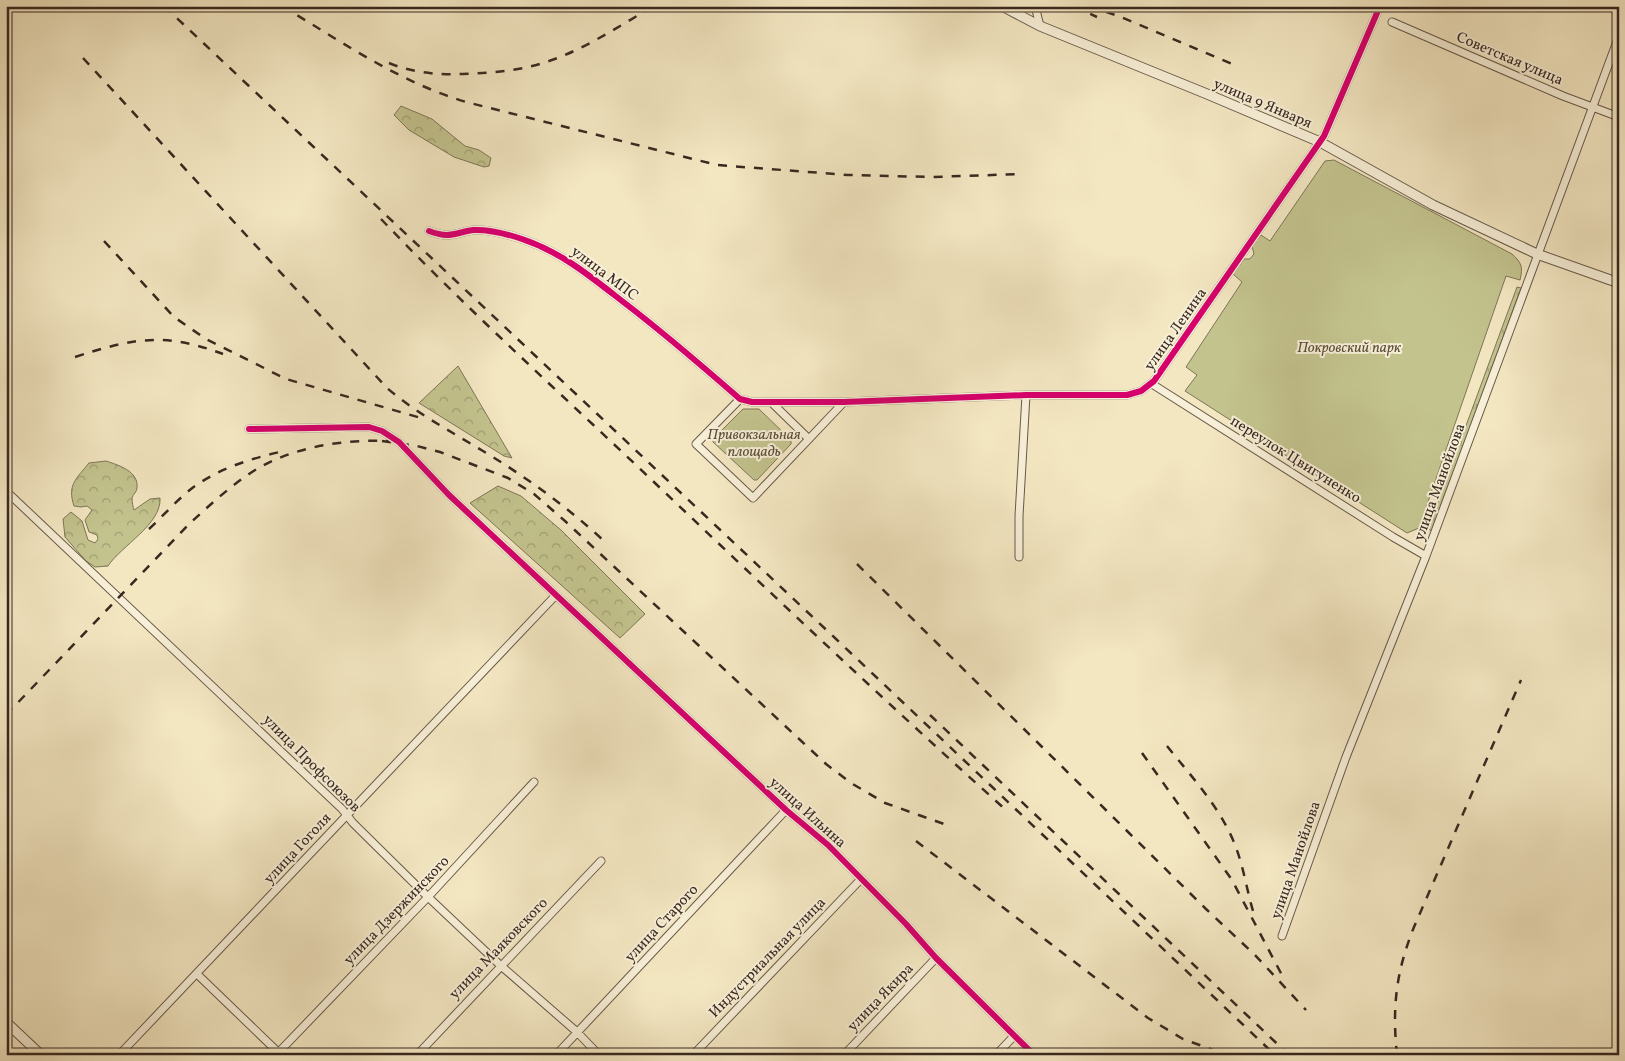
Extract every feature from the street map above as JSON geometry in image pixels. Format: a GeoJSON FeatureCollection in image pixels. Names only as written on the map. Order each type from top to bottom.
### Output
{"type":"FeatureCollection","features":[{"type":"Feature","properties":{"kind":"street","name":"улица 9 Января"},"geometry":{"type":"LineString","coordinates":[[1002,6],[1040,26],[1320,142],[1433,205],[1537,254],[1619,283]]}},
{"type":"Feature","properties":{"kind":"street"},"geometry":{"type":"LineString","coordinates":[[1035,6],[1040,26]]}},
{"type":"Feature","properties":{"kind":"street","name":"улица Ленина"},"geometry":{"type":"LineString","coordinates":[[740,399],[752,402],[844,402],[1026,395],[1127,396],[1141,391],[1152,384],[1320,142],[1380,6]]}},
{"type":"Feature","properties":{"kind":"street","name":"Советская улица"},"geometry":{"type":"LineString","coordinates":[[1392,22],[1592,108],[1619,117]]}},
{"type":"Feature","properties":{"kind":"street","name":"улица Манойлова"},"geometry":{"type":"LineString","coordinates":[[1282,936],[1346,757],[1426,556],[1619,36]]}},
{"type":"Feature","properties":{"kind":"street","name":"улица МПС"},"geometry":{"type":"LineString","coordinates":[[429,231],[440,236],[452,236],[473,230],[489,230],[519,238],[558,254],[671,339],[740,399]]}},
{"type":"Feature","properties":{"kind":"street","name":"переулок Цвигуненко"},"geometry":{"type":"LineString","coordinates":[[1152,384],[1426,556]]}},
{"type":"Feature","properties":{"kind":"street"},"geometry":{"type":"LineString","coordinates":[[1019,557],[1026,395]]}},
{"type":"Feature","properties":{"kind":"street"},"geometry":{"type":"LineString","coordinates":[[740,399],[696,444],[753,498],[844,402]]}},
{"type":"Feature","properties":{"kind":"street"},"geometry":{"type":"LineString","coordinates":[[771,402],[809,438]]}},
{"type":"Feature","properties":{"kind":"street","name":"улица Ильина"},"geometry":{"type":"LineString","coordinates":[[249,429],[369,427],[382,431],[399,442],[449,494],[556,595],[786,810],[828,845],[936,958],[1034,1055]]}},
{"type":"Feature","properties":{"kind":"street","name":"улица Профсоюзов"},"geometry":{"type":"LineString","coordinates":[[6,490],[342,809],[428,897],[599,1055]]}},
{"type":"Feature","properties":{"kind":"street","name":"улица Гоголя"},"geometry":{"type":"LineString","coordinates":[[119,1055],[556,595]]}},
{"type":"Feature","properties":{"kind":"street","name":"улица Дзержинского"},"geometry":{"type":"LineString","coordinates":[[278,1054],[428,897],[534,782]]}},
{"type":"Feature","properties":{"kind":"street","name":"улица Старого"},"geometry":{"type":"LineString","coordinates":[[556,1055],[786,810]]}},
{"type":"Feature","properties":{"kind":"street","name":"улица Маяковского"},"geometry":{"type":"LineString","coordinates":[[416,1055],[601,861]]}},
{"type":"Feature","properties":{"kind":"street","name":"Индустриальная улица"},"geometry":{"type":"LineString","coordinates":[[693,1055],[861,879]]}},
{"type":"Feature","properties":{"kind":"street","name":"улица Якира"},"geometry":{"type":"LineString","coordinates":[[844,1055],[936,958]]}},
{"type":"Feature","properties":{"kind":"street"},"geometry":{"type":"LineString","coordinates":[[197,974],[278,1054]]}},
{"type":"Feature","properties":{"kind":"street"},"geometry":{"type":"LineString","coordinates":[[6,1022],[41,1055]]}},
{"type":"Feature","properties":{"kind":"street"},"geometry":{"type":"LineString","coordinates":[[996,1055],[1014,1036]]}},
{"type":"Feature","properties":{"kind":"green space"},"geometry":{"type":"Polygon","coordinates":[[[401,106],[432,119],[465,146],[479,150],[491,158],[489,166],[484,167],[454,157],[409,130],[394,115],[401,106]]]}},
{"type":"Feature","properties":{"kind":"green space","name":"Покровский парк"},"geometry":{"type":"Polygon","coordinates":[[[1334,160],[1512,254],[1521,266],[1520,280],[1506,276],[1419,528],[1407,533],[1185,391],[1197,375],[1186,367],[1242,282],[1233,274],[1244,259],[1250,259],[1254,254],[1252,246],[1261,235],[1270,241],[1325,161],[1334,160]]]}},
{"type":"Feature","properties":{"kind":"green space"},"geometry":{"type":"Polygon","coordinates":[[[1517,287],[1521,288],[1432,531],[1428,529],[1517,287]]]}},
{"type":"Feature","properties":{"kind":"green space"},"geometry":{"type":"Polygon","coordinates":[[[458,366],[512,458],[504,456],[419,403],[458,366]]]}},
{"type":"Feature","properties":{"kind":"green space","name":"Привокзальная площадь"},"geometry":{"type":"Polygon","coordinates":[[[743,409],[759,409],[791,440],[791,444],[757,480],[754,480],[713,442],[713,439],[743,409]]]}},
{"type":"Feature","properties":{"kind":"green space"},"geometry":{"type":"Polygon","coordinates":[[[106,461],[127,470],[135,477],[137,488],[132,498],[134,510],[150,499],[160,498],[159,508],[148,526],[108,566],[95,567],[86,561],[65,537],[63,519],[71,512],[82,521],[88,540],[95,543],[98,539],[97,535],[89,532],[85,520],[92,510],[87,506],[74,506],[72,487],[89,463],[106,461]]]}},
{"type":"Feature","properties":{"kind":"green space"},"geometry":{"type":"Polygon","coordinates":[[[498,486],[521,496],[561,530],[645,614],[620,638],[470,503],[498,486]]]}},
{"type":"Feature","properties":{"kind":"railway"},"geometry":{"type":"LineString","coordinates":[[164,6],[1275,1055]]}},
{"type":"Feature","properties":{"kind":"railway"},"geometry":{"type":"LineString","coordinates":[[282,6],[371,60],[441,94],[466,102],[717,165],[848,175],[933,177],[1022,174]]}},
{"type":"Feature","properties":{"kind":"railway"},"geometry":{"type":"LineString","coordinates":[[389,63],[416,71],[444,74],[494,72],[526,68],[574,51],[654,6]]}},
{"type":"Feature","properties":{"kind":"railway"},"geometry":{"type":"LineString","coordinates":[[1074,6],[1097,17]]}},
{"type":"Feature","properties":{"kind":"railway"},"geometry":{"type":"LineString","coordinates":[[1089,6],[1121,17],[1232,64]]}},
{"type":"Feature","properties":{"kind":"railway"},"geometry":{"type":"LineString","coordinates":[[83,58],[387,388],[421,414],[530,482],[575,515],[603,540]]}},
{"type":"Feature","properties":{"kind":"railway"},"geometry":{"type":"LineString","coordinates":[[381,219],[443,282],[820,639],[1006,810]]}},
{"type":"Feature","properties":{"kind":"railway"},"geometry":{"type":"LineString","coordinates":[[104,241],[174,317],[206,339],[286,379],[421,418]]}},
{"type":"Feature","properties":{"kind":"railway"},"geometry":{"type":"LineString","coordinates":[[75,357],[115,345],[149,340],[183,343],[223,354]]}},
{"type":"Feature","properties":{"kind":"railway"},"geometry":{"type":"LineString","coordinates":[[6,715],[189,524],[219,497],[252,472],[283,456],[318,446],[354,441],[390,441]]}},
{"type":"Feature","properties":{"kind":"railway"},"geometry":{"type":"LineString","coordinates":[[382,441],[417,446],[440,452],[508,478],[534,494],[826,764],[851,783],[885,803],[944,824]]}},
{"type":"Feature","properties":{"kind":"railway"},"geometry":{"type":"LineString","coordinates":[[149,529],[185,494],[201,482],[223,470],[247,461],[284,451]]}},
{"type":"Feature","properties":{"kind":"railway"},"geometry":{"type":"LineString","coordinates":[[857,564],[1206,909],[1255,955],[1306,1010]]}},
{"type":"Feature","properties":{"kind":"railway"},"geometry":{"type":"LineString","coordinates":[[1397,1055],[1395,1005],[1399,975],[1408,943],[1521,680]]}},
{"type":"Feature","properties":{"kind":"railway"},"geometry":{"type":"LineString","coordinates":[[930,715],[1289,1055]]}},
{"type":"Feature","properties":{"kind":"railway"},"geometry":{"type":"LineString","coordinates":[[1167,746],[1203,791],[1227,827],[1239,857],[1253,911]]}},
{"type":"Feature","properties":{"kind":"railway"},"geometry":{"type":"LineString","coordinates":[[1142,753],[1232,880],[1284,979]]}},
{"type":"Feature","properties":{"kind":"railway"},"geometry":{"type":"LineString","coordinates":[[916,841],[1148,1018],[1183,1039],[1227,1055]]}},
{"type":"Feature","properties":{"kind":"cycle path"},"geometry":{"type":"LineString","coordinates":[[429,231],[442,235],[452,235],[473,230],[492,231],[522,239],[550,251],[587,274],[682,349],[740,399],[752,402],[844,402],[1026,395],[1127,395],[1141,391],[1154,381],[1324,136],[1380,6]]}},
{"type":"Feature","properties":{"kind":"cycle path"},"geometry":{"type":"LineString","coordinates":[[249,429],[369,427],[382,431],[399,442],[449,495],[786,810],[828,845],[906,924],[936,958],[1034,1055]]}}]}
